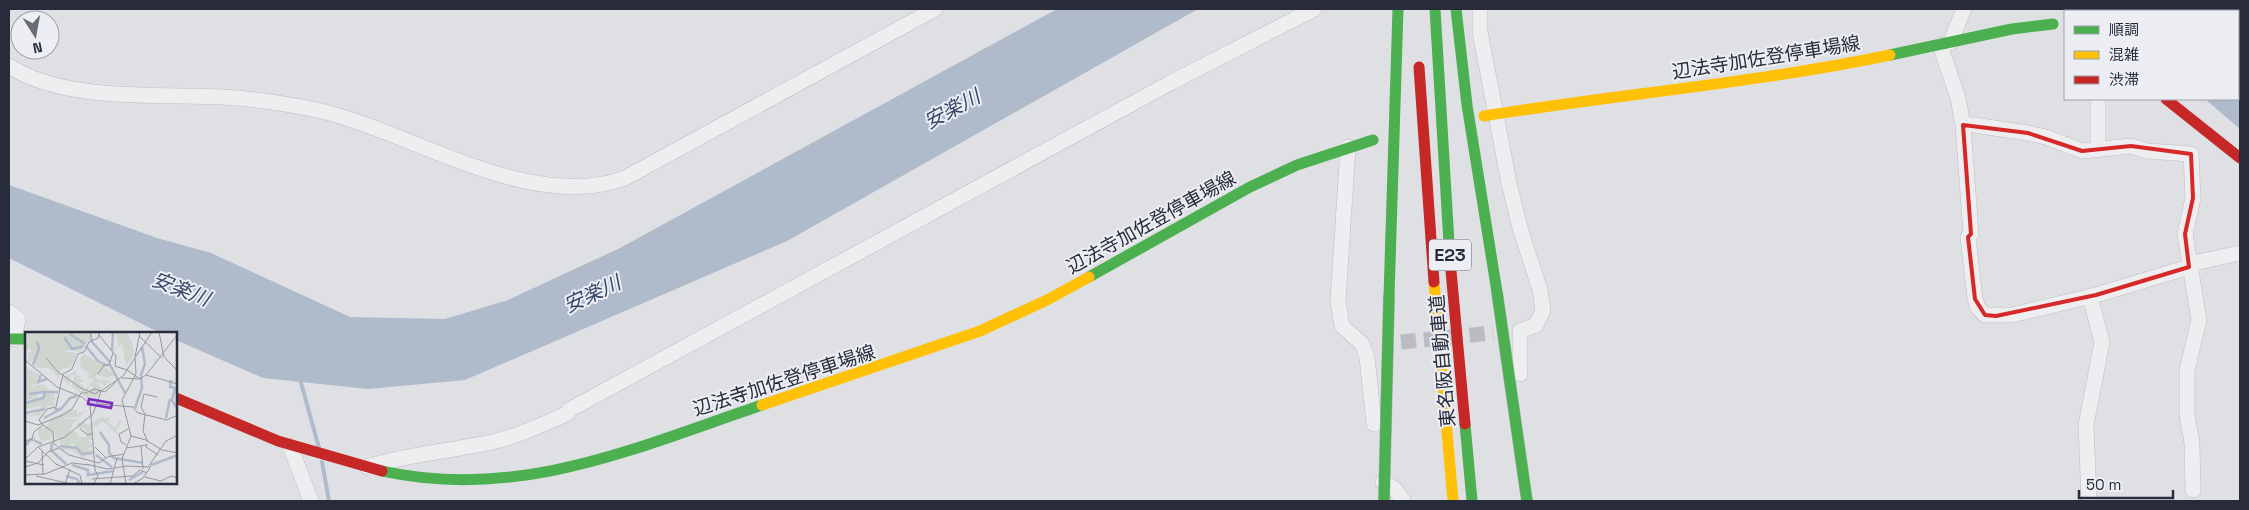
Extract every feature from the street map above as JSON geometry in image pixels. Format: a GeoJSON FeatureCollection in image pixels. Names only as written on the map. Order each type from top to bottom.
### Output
{"type":"FeatureCollection","features":[{"type":"Feature","properties":{"kind":"main road","name":"東名阪自動車道"},"geometry":{"type":"LineString","coordinates":[[1434,9],[1450,261],[1472,501]]}},
{"type":"Feature","properties":{"kind":"main road"},"geometry":{"type":"LineString","coordinates":[[1456,9],[1467,105],[1497,292],[1527,501]]}},
{"type":"Feature","properties":{"kind":"main road"},"geometry":{"type":"LineString","coordinates":[[1384,501],[1394,99],[1398,13]]}},
{"type":"Feature","properties":{"kind":"main road","name":"辺法寺加佐登停車場線"},"geometry":{"type":"LineString","coordinates":[[1490,115],[1608,97],[1773,76],[1945,44],[2054,20],[2064,29]]}},
{"type":"Feature","properties":{"kind":"main road","name":"東名阪自動車道"},"geometry":{"type":"LineString","coordinates":[[1418,55],[1432,264],[1453,501]]}},
{"type":"Feature","properties":{"kind":"main road"},"geometry":{"type":"LineString","coordinates":[[2167,100],[2240,158]]}},
{"type":"Feature","properties":{"kind":"main road","name":"辺法寺加佐登停車場線"},"geometry":{"type":"LineString","coordinates":[[178,399],[224,422],[310,453],[366,468],[419,478],[474,482],[535,476],[563,470],[623,452],[980,331],[1047,300],[1250,187],[1297,165],[1372,140]]}},
{"type":"Feature","properties":{"kind":"street"},"geometry":{"type":"LineString","coordinates":[[9,66],[28,78],[79,90],[139,95],[258,100],[320,111],[351,119],[488,171],[562,186],[585,187],[606,185],[625,178],[936,9]]}},
{"type":"Feature","properties":{"kind":"street"},"geometry":{"type":"LineString","coordinates":[[366,468],[388,460],[500,440],[532,429],[568,413],[604,391],[1020,164],[1170,83],[1314,9]]}},
{"type":"Feature","properties":{"kind":"street"},"geometry":{"type":"LineString","coordinates":[[1480,9],[1480,32],[1490,115],[1520,228],[1540,290],[1543,310],[1536,325],[1520,331],[1493,333]]}},
{"type":"Feature","properties":{"kind":"street"},"geometry":{"type":"LineString","coordinates":[[1964,9],[1945,44],[1963,125],[1972,234],[1968,237],[1978,308],[1985,315],[2012,315],[2090,296],[2189,265],[2240,253]]}},
{"type":"Feature","properties":{"kind":"street"},"geometry":{"type":"LineString","coordinates":[[2098,100],[2098,150]]}},
{"type":"Feature","properties":{"kind":"street"},"geometry":{"type":"LineString","coordinates":[[1963,125],[1974,124],[2028,133],[2046,137],[2082,151],[2131,146],[2147,151],[2191,154],[2194,198],[2185,234],[2199,320],[2187,370],[2187,415],[2192,443],[2193,490]]}},
{"type":"Feature","properties":{"kind":"street"},"geometry":{"type":"LineString","coordinates":[[1348,147],[1338,301],[1342,326],[1362,344],[1367,358],[1374,406],[1375,478],[1395,489],[1403,501]]}},
{"type":"Feature","properties":{"kind":"street"},"geometry":{"type":"LineString","coordinates":[[2089,501],[2086,425],[2102,342],[2090,296]]}},
{"type":"Feature","properties":{"kind":"street"},"geometry":{"type":"LineString","coordinates":[[9,312],[18,319],[16,339]]}},
{"type":"Feature","properties":{"kind":"street"},"geometry":{"type":"LineString","coordinates":[[1520,331],[1519,367],[1539,501]]}},
{"type":"Feature","properties":{"kind":"street"},"geometry":{"type":"LineString","coordinates":[[1362,344],[1401,342]]}},
{"type":"Feature","properties":{"kind":"street"},"geometry":{"type":"LineString","coordinates":[[290,446],[311,501]]}},
{"type":"Feature","properties":{"kind":"highlighted area"},"geometry":{"type":"Polygon","coordinates":[[[1963,125],[2028,133],[2082,151],[2131,146],[2191,154],[2193,198],[2185,234],[2189,267],[2096,295],[1996,316],[1985,315],[1975,299],[1968,237],[1971,234],[1963,125]]]}},
{"type":"Feature","properties":{"kind":"water","name":"安楽川"},"geometry":{"type":"Polygon","coordinates":[[[1057,9],[1198,9],[787,241],[465,380],[368,389],[263,378],[178,341],[178,332],[158,332],[9,258],[9,185],[157,238],[211,253],[350,317],[445,319],[508,300],[620,248],[1057,9]]]}},
{"type":"Feature","properties":{"kind":"water"},"geometry":{"type":"Polygon","coordinates":[[[2098,9],[2210,10],[2100,10],[2098,9]]]}},
{"type":"Feature","properties":{"kind":"water"},"geometry":{"type":"Polygon","coordinates":[[[2239,36],[2240,37],[2240,129],[2206,100],[2239,100],[2239,36]]]}},
{"type":"Feature","properties":{"kind":"waterway"},"geometry":{"type":"LineString","coordinates":[[300,379],[319,448]]}},
{"type":"Feature","properties":{"kind":"waterway"},"geometry":{"type":"LineString","coordinates":[[322,462],[329,501]]}},
{"type":"Feature","properties":{"kind":"tunnel"},"geometry":{"type":"LineString","coordinates":[[1401,342],[1493,333]]}},
{"type":"Feature","properties":{"kind":"traffic: fast"},"geometry":{"type":"LineString","coordinates":[[1389,296],[1398,9]]}},
{"type":"Feature","properties":{"kind":"traffic: fast"},"geometry":{"type":"LineString","coordinates":[[1435,9],[1450,260]]}},
{"type":"Feature","properties":{"kind":"traffic: fast"},"geometry":{"type":"LineString","coordinates":[[1456,9],[1467,105],[1497,292]]}},
{"type":"Feature","properties":{"kind":"traffic: fast"},"geometry":{"type":"LineString","coordinates":[[1890,55],[2012,29],[2053,24]]}},
{"type":"Feature","properties":{"kind":"traffic: fast"},"geometry":{"type":"LineString","coordinates":[[1089,277],[1250,187],[1297,165],[1373,140]]}},
{"type":"Feature","properties":{"kind":"traffic: fast"},"geometry":{"type":"LineString","coordinates":[[1497,292],[1527,501]]}},
{"type":"Feature","properties":{"kind":"traffic: fast"},"geometry":{"type":"LineString","coordinates":[[1384,501],[1389,296]]}},
{"type":"Feature","properties":{"kind":"traffic: fast"},"geometry":{"type":"LineString","coordinates":[[9,339],[25,339]]}},
{"type":"Feature","properties":{"kind":"traffic: fast"},"geometry":{"type":"LineString","coordinates":[[382,471],[432,479],[481,479],[529,475],[622,453],[762,405]]}},
{"type":"Feature","properties":{"kind":"traffic: fast"},"geometry":{"type":"LineString","coordinates":[[1465,424],[1472,501]]}},
{"type":"Feature","properties":{"kind":"traffic: slow"},"geometry":{"type":"LineString","coordinates":[[1484,116],[1738,81],[1890,55]]}},
{"type":"Feature","properties":{"kind":"traffic: slow"},"geometry":{"type":"LineString","coordinates":[[762,405],[980,331],[1047,300],[1089,277]]}},
{"type":"Feature","properties":{"kind":"traffic: slow"},"geometry":{"type":"LineString","coordinates":[[1434,282],[1453,501]]}},
{"type":"Feature","properties":{"kind":"traffic: jam"},"geometry":{"type":"LineString","coordinates":[[1419,67],[1434,282]]}},
{"type":"Feature","properties":{"kind":"traffic: jam"},"geometry":{"type":"LineString","coordinates":[[2167,100],[2240,158]]}},
{"type":"Feature","properties":{"kind":"traffic: jam"},"geometry":{"type":"LineString","coordinates":[[1450,260],[1465,424]]}},
{"type":"Feature","properties":{"kind":"traffic: jam"},"geometry":{"type":"LineString","coordinates":[[178,399],[278,441],[382,471]]}}]}
